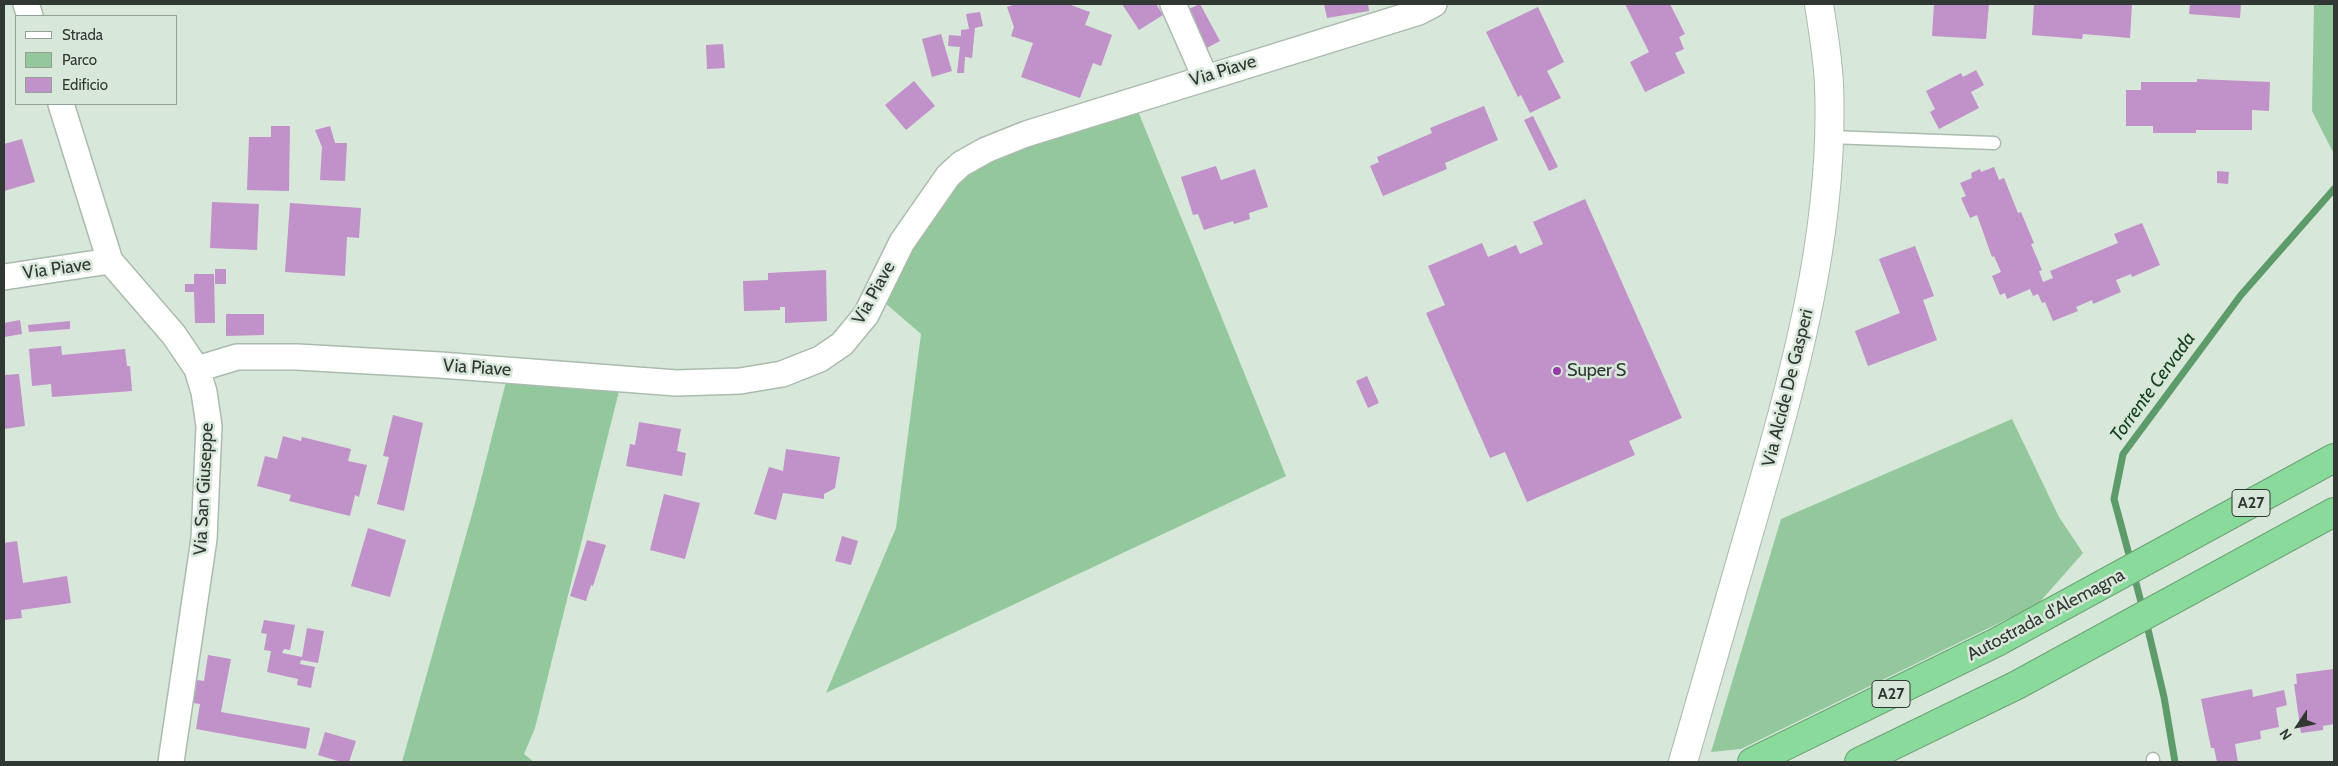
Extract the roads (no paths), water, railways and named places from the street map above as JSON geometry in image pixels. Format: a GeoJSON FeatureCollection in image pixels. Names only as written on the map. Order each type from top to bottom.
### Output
{"type":"FeatureCollection","features":[{"type":"Feature","properties":{"kind":"highway","name":"Autostrada d'Alemagna"},"geometry":{"type":"LineString","coordinates":[[1752,762],[2028,625],[2334,458]]}},
{"type":"Feature","properties":{"kind":"highway"},"geometry":{"type":"LineString","coordinates":[[1859,762],[2048,668],[2334,512]]}},
{"type":"Feature","properties":{"kind":"street"},"geometry":{"type":"LineString","coordinates":[[1173,4],[1205,77]]}},
{"type":"Feature","properties":{"kind":"street","name":"Via Piave"},"geometry":{"type":"LineString","coordinates":[[197,369],[237,357],[296,357],[440,365],[676,383],[740,381],[782,374],[820,359],[842,344],[866,315],[902,242],[948,176],[962,164],[986,150],[1026,134],[1205,77],[1401,18],[1434,4]]}},
{"type":"Feature","properties":{"kind":"street","name":"Via Alcide De Gasperi"},"geometry":{"type":"LineString","coordinates":[[1683,762],[1784,411],[1803,335],[1820,245],[1828,137],[1829,84],[1819,4]]}},
{"type":"Feature","properties":{"kind":"street","name":"Via San Giuseppe"},"geometry":{"type":"LineString","coordinates":[[61,105],[110,261],[174,335],[197,369],[204,392],[209,426],[208,486],[204,539],[171,762]]}},
{"type":"Feature","properties":{"kind":"street","name":"Via Piave"},"geometry":{"type":"LineString","coordinates":[[4,277],[110,261]]}},
{"type":"Feature","properties":{"kind":"lane"},"geometry":{"type":"LineString","coordinates":[[1828,137],[1994,143]]}},
{"type":"Feature","properties":{"kind":"waterway","name":"Torrente Cervada"},"geometry":{"type":"LineString","coordinates":[[2131,562],[2114,499],[2123,454],[2241,295],[2334,189]]}},
{"type":"Feature","properties":{"kind":"waterway","name":"Torrente Cervada"},"geometry":{"type":"LineString","coordinates":[[2134,575],[2143,610]]}},
{"type":"Feature","properties":{"kind":"waterway","name":"Torrente Cervada"},"geometry":{"type":"LineString","coordinates":[[2146,621],[2164,697],[2175,762]]}},
{"type":"Feature","properties":{"kind":"place","name":"Super S"},"geometry":{"type":"Point","coordinates":[1557,371]}}]}
